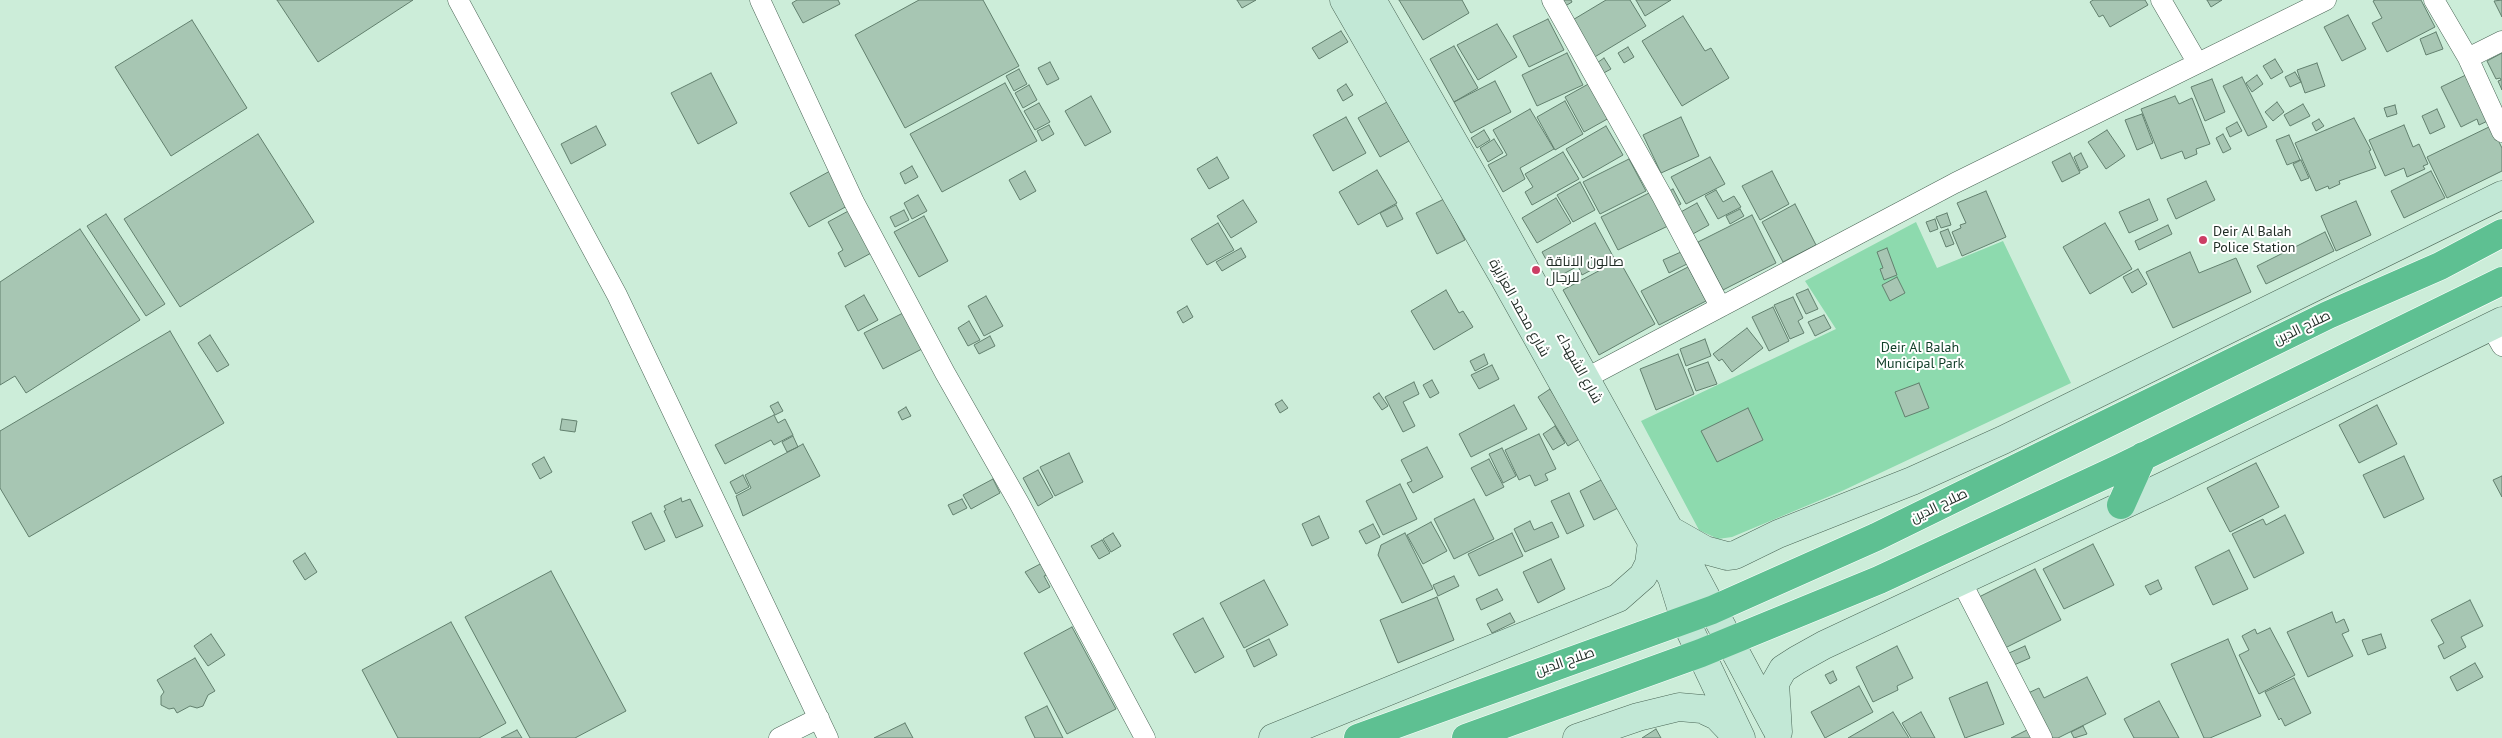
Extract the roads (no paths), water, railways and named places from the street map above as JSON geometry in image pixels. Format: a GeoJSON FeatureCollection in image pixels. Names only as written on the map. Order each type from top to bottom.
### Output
{"type":"FeatureCollection","features":[{"type":"Feature","properties":{"kind":"highway","name":"صلاح الدين"},"geometry":{"type":"LineString","coordinates":[[1358,738],[1712,610],[1876,537],[2328,315],[2440,266],[2502,233]]}},
{"type":"Feature","properties":{"kind":"highway"},"geometry":{"type":"LineString","coordinates":[[1466,738],[1701,653],[1879,580],[2143,456],[2502,281]]}},
{"type":"Feature","properties":{"kind":"highway"},"geometry":{"type":"LineString","coordinates":[[2122,505],[2143,456]]}},
{"type":"Feature","properties":{"kind":"main road","name":"شارع محمد العزايزة"},"geometry":{"type":"LineString","coordinates":[[1344,0],[1576,384],[1660,535],[1685,620],[1701,653]]}},
{"type":"Feature","properties":{"kind":"main road","name":"شارع الشهداء"},"geometry":{"type":"LineString","coordinates":[[1372,0],[1477,183],[1576,384]]}},
{"type":"Feature","properties":{"kind":"main road"},"geometry":{"type":"LineString","coordinates":[[1660,535],[1727,556],[1735,555],[1778,534],[1912,481],[1994,443],[2502,196]]}},
{"type":"Feature","properties":{"kind":"main road"},"geometry":{"type":"LineString","coordinates":[[1780,735],[1775,682],[1783,668],[1824,645],[2498,331]]}},
{"type":"Feature","properties":{"kind":"main road"},"geometry":{"type":"LineString","coordinates":[[1660,535],[1712,610],[1780,735]]}},
{"type":"Feature","properties":{"kind":"main road"},"geometry":{"type":"LineString","coordinates":[[1273,738],[1618,598],[1643,576],[1660,535]]}},
{"type":"Feature","properties":{"kind":"main road"},"geometry":{"type":"LineString","coordinates":[[1701,653],[1739,738]]}},
{"type":"Feature","properties":{"kind":"main road"},"geometry":{"type":"LineString","coordinates":[[1577,738],[1638,717],[1679,707],[1702,709],[1717,716],[1739,738]]}},
{"type":"Feature","properties":{"kind":"street"},"geometry":{"type":"LineString","coordinates":[[458,0],[617,295],[828,738]]}},
{"type":"Feature","properties":{"kind":"street"},"geometry":{"type":"LineString","coordinates":[[760,0],[854,202],[944,373],[1019,503],[1145,738]]}},
{"type":"Feature","properties":{"kind":"street"},"geometry":{"type":"LineString","coordinates":[[1552,0],[1662,196],[1720,306]]}},
{"type":"Feature","properties":{"kind":"street"},"geometry":{"type":"LineString","coordinates":[[2161,0],[2197,62]]}},
{"type":"Feature","properties":{"kind":"street"},"geometry":{"type":"LineString","coordinates":[[1576,384],[1720,306],[1883,223],[1955,183],[2326,0]]}},
{"type":"Feature","properties":{"kind":"street"},"geometry":{"type":"LineString","coordinates":[[2434,0],[2468,58],[2502,132]]}},
{"type":"Feature","properties":{"kind":"street"},"geometry":{"type":"LineString","coordinates":[[2468,58],[2502,41]]}},
{"type":"Feature","properties":{"kind":"street"},"geometry":{"type":"LineString","coordinates":[[1961,581],[2042,738]]}},
{"type":"Feature","properties":{"kind":"street"},"geometry":{"type":"LineString","coordinates":[[779,738],[819,718]]}},
{"type":"Feature","properties":{"kind":"place","name":"Deir Al Balah Police Station"},"geometry":{"type":"Point","coordinates":[2203,240]}},
{"type":"Feature","properties":{"kind":"place","name":"صالون الاناقة للرجال"},"geometry":{"type":"Point","coordinates":[1536,270]}},
{"type":"Feature","properties":{"kind":"park label","name":"Deir Al Balah Municipal Park"},"geometry":{"type":"Point","coordinates":[1920,356]}}]}
